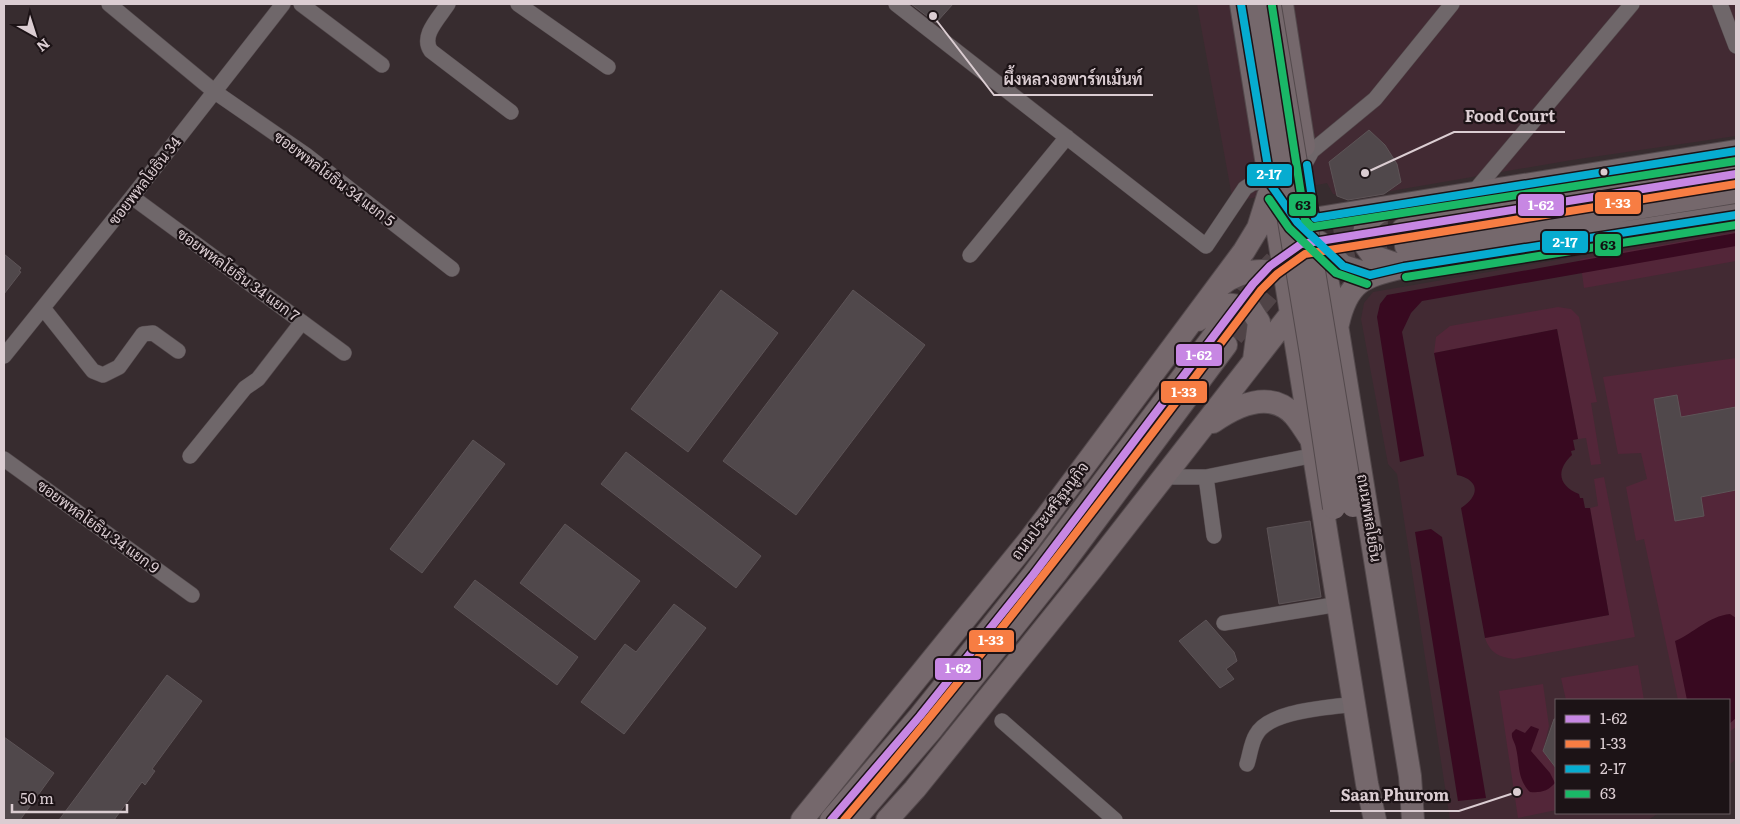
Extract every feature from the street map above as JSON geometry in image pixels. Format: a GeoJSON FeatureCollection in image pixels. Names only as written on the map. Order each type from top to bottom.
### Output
{"type":"FeatureCollection","features":[{"type":"Feature","properties":{"kind":"main road","name":"ถนนพหลโยธิน"},"geometry":{"type":"LineString","coordinates":[[1262,5],[1299,110],[1306,162],[1304,229],[1293,278],[1291,315],[1354,704],[1375,820]]}},
{"type":"Feature","properties":{"kind":"main road","name":"ถนนพหลโยธิน"},"geometry":{"type":"LineString","coordinates":[[1262,5],[1343,507],[1383,820]]}},
{"type":"Feature","properties":{"kind":"main road"},"geometry":{"type":"LineString","coordinates":[[1262,5],[1258,117],[1270,183],[1304,229],[1342,266],[1370,275]]}},
{"type":"Feature","properties":{"kind":"main road"},"geometry":{"type":"LineString","coordinates":[[1258,117],[1299,110]]}},
{"type":"Feature","properties":{"kind":"main road"},"geometry":{"type":"LineString","coordinates":[[1232,265],[1249,254],[1304,229],[1394,206],[1736,151]]}},
{"type":"Feature","properties":{"kind":"main road"},"geometry":{"type":"LineString","coordinates":[[1394,206],[1370,218],[1363,232],[1363,242],[1373,256],[1736,174]]}},
{"type":"Feature","properties":{"kind":"main road","name":"ถนนประเสริฐมนูกิจ"},"geometry":{"type":"LineString","coordinates":[[802,820],[1030,540],[1186,330],[1258,228],[1270,183]]}},
{"type":"Feature","properties":{"kind":"main road"},"geometry":{"type":"LineString","coordinates":[[1214,290],[1230,278],[1258,270],[1293,278],[1336,317],[1344,301],[1359,283],[1405,248],[1736,192]]}},
{"type":"Feature","properties":{"kind":"main road"},"geometry":{"type":"LineString","coordinates":[[1405,248],[1736,215]]}},
{"type":"Feature","properties":{"kind":"main road","name":"ถนนพหลโยธิน"},"geometry":{"type":"LineString","coordinates":[[1304,229],[1336,317],[1410,776],[1413,820]]}},
{"type":"Feature","properties":{"kind":"main road"},"geometry":{"type":"LineString","coordinates":[[1293,278],[1304,229]]}},
{"type":"Feature","properties":{"kind":"main road"},"geometry":{"type":"LineString","coordinates":[[1186,330],[1214,306],[1226,304],[1250,308],[1260,322],[1253,363]]}},
{"type":"Feature","properties":{"kind":"main road"},"geometry":{"type":"LineString","coordinates":[[887,820],[1000,685],[1291,315]]}},
{"type":"Feature","properties":{"kind":"main road"},"geometry":{"type":"LineString","coordinates":[[831,820],[1033,575],[1227,331],[1057,572],[932,729],[854,820]]}},
{"type":"Feature","properties":{"kind":"main road"},"geometry":{"type":"LineString","coordinates":[[1199,431],[1248,402],[1278,404],[1293,414],[1313,448]]}},
{"type":"Feature","properties":{"kind":"main road"},"geometry":{"type":"LineString","coordinates":[[1313,448],[1315,418],[1322,410],[1332,406],[1344,411],[1355,432]]}},
{"type":"Feature","properties":{"kind":"main road","name":"ถนนพหลโยธิน"},"geometry":{"type":"LineString","coordinates":[[1343,507],[1406,820]]}},
{"type":"Feature","properties":{"kind":"street","name":"ซอยพหลโยธิน 34 แยก 5"},"geometry":{"type":"LineString","coordinates":[[109,4],[215,92],[306,155],[452,269]]}},
{"type":"Feature","properties":{"kind":"street","name":"ซอยพหลโยธิน 34"},"geometry":{"type":"LineString","coordinates":[[4,356],[132,197],[283,4]]}},
{"type":"Feature","properties":{"kind":"street"},"geometry":{"type":"LineString","coordinates":[[301,4],[382,65]]}},
{"type":"Feature","properties":{"kind":"street"},"geometry":{"type":"LineString","coordinates":[[448,4],[426,38],[427,45],[432,51],[511,112]]}},
{"type":"Feature","properties":{"kind":"street"},"geometry":{"type":"LineString","coordinates":[[518,4],[608,67]]}},
{"type":"Feature","properties":{"kind":"street"},"geometry":{"type":"LineString","coordinates":[[896,4],[1206,246],[1244,188],[1253,183],[1270,183]]}},
{"type":"Feature","properties":{"kind":"street"},"geometry":{"type":"LineString","coordinates":[[1306,162],[1312,151],[1342,129],[1375,99],[1452,4]]}},
{"type":"Feature","properties":{"kind":"street"},"geometry":{"type":"LineString","coordinates":[[1472,194],[1632,4]]}},
{"type":"Feature","properties":{"kind":"street"},"geometry":{"type":"LineString","coordinates":[[1720,4],[1736,46]]}},
{"type":"Feature","properties":{"kind":"street"},"geometry":{"type":"LineString","coordinates":[[970,255],[1067,137]]}},
{"type":"Feature","properties":{"kind":"street","name":"ซอยพหลโยธิน 34 แยก 7"},"geometry":{"type":"LineString","coordinates":[[132,197],[344,353]]}},
{"type":"Feature","properties":{"kind":"street"},"geometry":{"type":"LineString","coordinates":[[42,308],[93,371],[104,375],[119,367],[143,334],[148,332],[153,333],[178,351]]}},
{"type":"Feature","properties":{"kind":"street"},"geometry":{"type":"LineString","coordinates":[[190,456],[245,388],[258,379],[302,322]]}},
{"type":"Feature","properties":{"kind":"street"},"geometry":{"type":"LineString","coordinates":[[1164,477],[1206,477],[1313,448]]}},
{"type":"Feature","properties":{"kind":"street","name":"ซอยพหลโยธิน 34 แยก 9"},"geometry":{"type":"LineString","coordinates":[[4,459],[192,596]]}},
{"type":"Feature","properties":{"kind":"street"},"geometry":{"type":"LineString","coordinates":[[1206,477],[1214,536]]}},
{"type":"Feature","properties":{"kind":"street"},"geometry":{"type":"LineString","coordinates":[[1224,623],[1339,604]]}},
{"type":"Feature","properties":{"kind":"street"},"geometry":{"type":"LineString","coordinates":[[1247,764],[1256,735],[1262,727],[1295,713],[1354,704]]}},
{"type":"Feature","properties":{"kind":"street"},"geometry":{"type":"LineString","coordinates":[[1002,722],[1115,820]]}},
{"type":"Feature","properties":{"kind":"shaded area"},"geometry":{"type":"Polygon","coordinates":[[[1197,4],[1736,4],[1736,136],[1572,160],[1350,198],[1333,194],[1327,183],[1233,202],[1197,4]]]}},
{"type":"Feature","properties":{"kind":"shaded area"},"geometry":{"type":"Polygon","coordinates":[[[1736,229],[1736,759],[1730,764],[1730,699],[1555,699],[1555,814],[1657,814],[1648,820],[1450,820],[1397,474],[1388,464],[1361,319],[1364,303],[1373,292],[1736,229]]]}},
{"type":"Feature","properties":{"kind":"shaded area"},"geometry":{"type":"Polygon","coordinates":[[[1736,232],[1736,261],[1584,288],[1580,259],[1736,232]]]}},
{"type":"Feature","properties":{"kind":"shaded area"},"geometry":{"type":"Polygon","coordinates":[[[1736,233],[1736,246],[1422,301],[1411,313],[1402,332],[1424,456],[1400,462],[1377,317],[1380,304],[1387,295],[1736,233]]]}},
{"type":"Feature","properties":{"kind":"shaded area"},"geometry":{"type":"Polygon","coordinates":[[[1558,307],[1571,309],[1579,317],[1597,402],[1591,403],[1601,464],[1591,465],[1586,438],[1578,439],[1557,329],[1434,353],[1436,337],[1450,326],[1558,307]]]}},
{"type":"Feature","properties":{"kind":"shaded area"},"geometry":{"type":"Polygon","coordinates":[[[1557,329],[1578,439],[1573,440],[1575,450],[1571,451],[1572,455],[1563,467],[1561,472],[1562,478],[1567,487],[1579,494],[1580,498],[1583,498],[1585,508],[1590,508],[1609,615],[1485,638],[1461,508],[1472,498],[1475,489],[1473,484],[1465,477],[1457,475],[1434,353],[1557,329]]]}},
{"type":"Feature","properties":{"kind":"shaded area"},"geometry":{"type":"Polygon","coordinates":[[[1736,358],[1736,727],[1730,731],[1730,699],[1678,699],[1644,539],[1636,541],[1626,487],[1647,479],[1641,453],[1618,454],[1603,377],[1736,358]]]}},
{"type":"Feature","properties":{"kind":"shaded area"},"geometry":{"type":"Polygon","coordinates":[[[1604,477],[1635,637],[1514,659],[1504,657],[1492,651],[1485,638],[1609,615],[1590,508],[1598,506],[1594,479],[1604,477]]]}},
{"type":"Feature","properties":{"kind":"shaded area"},"geometry":{"type":"Polygon","coordinates":[[[1431,529],[1442,537],[1486,798],[1458,801],[1415,532],[1431,529]]]}},
{"type":"Feature","properties":{"kind":"shaded area"},"geometry":{"type":"Polygon","coordinates":[[[1730,614],[1736,618],[1736,718],[1730,723],[1730,699],[1687,699],[1675,641],[1708,621],[1730,614]]]}},
{"type":"Feature","properties":{"kind":"shaded area"},"geometry":{"type":"Polygon","coordinates":[[[1638,665],[1644,699],[1566,699],[1561,678],[1638,665]]]}},
{"type":"Feature","properties":{"kind":"shaded area"},"geometry":{"type":"Polygon","coordinates":[[[1543,684],[1549,726],[1543,751],[1555,764],[1555,810],[1518,818],[1499,691],[1543,684]]]}},
{"type":"Feature","properties":{"kind":"shaded area"},"geometry":{"type":"Polygon","coordinates":[[[1531,726],[1539,729],[1531,751],[1550,773],[1555,783],[1547,790],[1538,792],[1530,792],[1523,782],[1512,735],[1516,729],[1525,733],[1531,726]]]}},
{"type":"Feature","properties":{"kind":"building"},"geometry":{"type":"Polygon","coordinates":[[[911,4],[953,4],[936,23],[911,4]]]}},
{"type":"Feature","properties":{"kind":"building"},"geometry":{"type":"Polygon","coordinates":[[[1369,130],[1385,145],[1397,164],[1401,182],[1384,194],[1348,200],[1337,196],[1329,162],[1369,130]]]}},
{"type":"Feature","properties":{"kind":"building"},"geometry":{"type":"Polygon","coordinates":[[[4,254],[21,268],[19,271],[21,272],[4,294],[4,254]]]}},
{"type":"Feature","properties":{"kind":"building"},"geometry":{"type":"Polygon","coordinates":[[[721,290],[778,333],[688,452],[631,409],[721,290]]]}},
{"type":"Feature","properties":{"kind":"building"},"geometry":{"type":"Polygon","coordinates":[[[853,290],[925,345],[796,515],[723,461],[853,290]]]}},
{"type":"Feature","properties":{"kind":"building"},"geometry":{"type":"Polygon","coordinates":[[[1677,395],[1681,417],[1736,407],[1736,490],[1701,497],[1704,516],[1675,521],[1654,399],[1677,395]]]}},
{"type":"Feature","properties":{"kind":"building"},"geometry":{"type":"Polygon","coordinates":[[[473,440],[505,464],[422,573],[390,549],[473,440]]]}},
{"type":"Feature","properties":{"kind":"building"},"geometry":{"type":"Polygon","coordinates":[[[626,452],[761,556],[736,588],[601,484],[626,452]]]}},
{"type":"Feature","properties":{"kind":"building"},"geometry":{"type":"Polygon","coordinates":[[[1310,521],[1321,597],[1279,604],[1267,528],[1310,521]]]}},
{"type":"Feature","properties":{"kind":"building"},"geometry":{"type":"Polygon","coordinates":[[[565,524],[640,581],[595,640],[520,583],[565,524]]]}},
{"type":"Feature","properties":{"kind":"building"},"geometry":{"type":"Polygon","coordinates":[[[475,580],[578,657],[557,685],[454,607],[475,580]]]}},
{"type":"Feature","properties":{"kind":"building"},"geometry":{"type":"Polygon","coordinates":[[[674,604],[706,628],[624,734],[581,702],[625,644],[636,652],[674,604]]]}},
{"type":"Feature","properties":{"kind":"building"},"geometry":{"type":"Polygon","coordinates":[[[1206,620],[1234,652],[1237,661],[1226,669],[1234,679],[1220,688],[1179,641],[1206,620]]]}},
{"type":"Feature","properties":{"kind":"building"},"geometry":{"type":"Polygon","coordinates":[[[167,675],[202,701],[152,769],[155,771],[145,785],[142,782],[114,820],[59,820],[167,675]]]}},
{"type":"Feature","properties":{"kind":"building"},"geometry":{"type":"Polygon","coordinates":[[[1554,719],[1555,719],[1555,767],[1543,751],[1554,719]]]}},
{"type":"Feature","properties":{"kind":"building"},"geometry":{"type":"Polygon","coordinates":[[[4,737],[54,773],[20,820],[4,820],[4,737]]]}},
{"type":"Feature","properties":{"kind":"tunnel"},"geometry":{"type":"LineString","coordinates":[[1302,244],[1403,229]]}},
{"type":"Feature","properties":{"kind":"tunnel"},"geometry":{"type":"LineString","coordinates":[[1233,336],[1281,279],[1307,262],[1406,246]]}},
{"type":"Feature","properties":{"kind":"tunnel"},"geometry":{"type":"LineString","coordinates":[[1225,321],[1253,284],[1275,261]]}},
{"type":"Feature","properties":{"kind":"transit line","name":"2-17"},"geometry":{"type":"LineString","coordinates":[[1241,4],[1271,185],[1297,222],[1343,266],[1370,275],[1404,267],[1736,215]]}},
{"type":"Feature","properties":{"kind":"transit line","name":"63"},"geometry":{"type":"LineString","coordinates":[[1272,6],[1305,220],[1312,227],[1736,161]]}},
{"type":"Feature","properties":{"kind":"transit line","name":"2-17"},"geometry":{"type":"LineString","coordinates":[[1307,165],[1315,218],[1736,151]]}},
{"type":"Feature","properties":{"kind":"transit line","name":"1-62"},"geometry":{"type":"LineString","coordinates":[[831,820],[920,716],[1033,575],[1253,284],[1270,266],[1301,244],[1736,174]]}},
{"type":"Feature","properties":{"kind":"transit line","name":"1-33"},"geometry":{"type":"LineString","coordinates":[[844,820],[1004,625],[1108,492],[1261,290],[1277,274],[1305,254],[1736,184]]}},
{"type":"Feature","properties":{"kind":"transit line","name":"63"},"geometry":{"type":"LineString","coordinates":[[1269,199],[1289,228],[1336,273],[1367,284]]}},
{"type":"Feature","properties":{"kind":"transit line","name":"63"},"geometry":{"type":"LineString","coordinates":[[1406,277],[1736,225]]}},
{"type":"Feature","properties":{"kind":"place","name":"ผึ้งหลวงอพาร์ทเม้นท์"},"geometry":{"type":"Point","coordinates":[933,16]}},
{"type":"Feature","properties":{"kind":"place","name":"Food Court"},"geometry":{"type":"Point","coordinates":[1365,173]}},
{"type":"Feature","properties":{"kind":"place","name":"Saan Phurom"},"geometry":{"type":"Point","coordinates":[1517,792]}}]}
